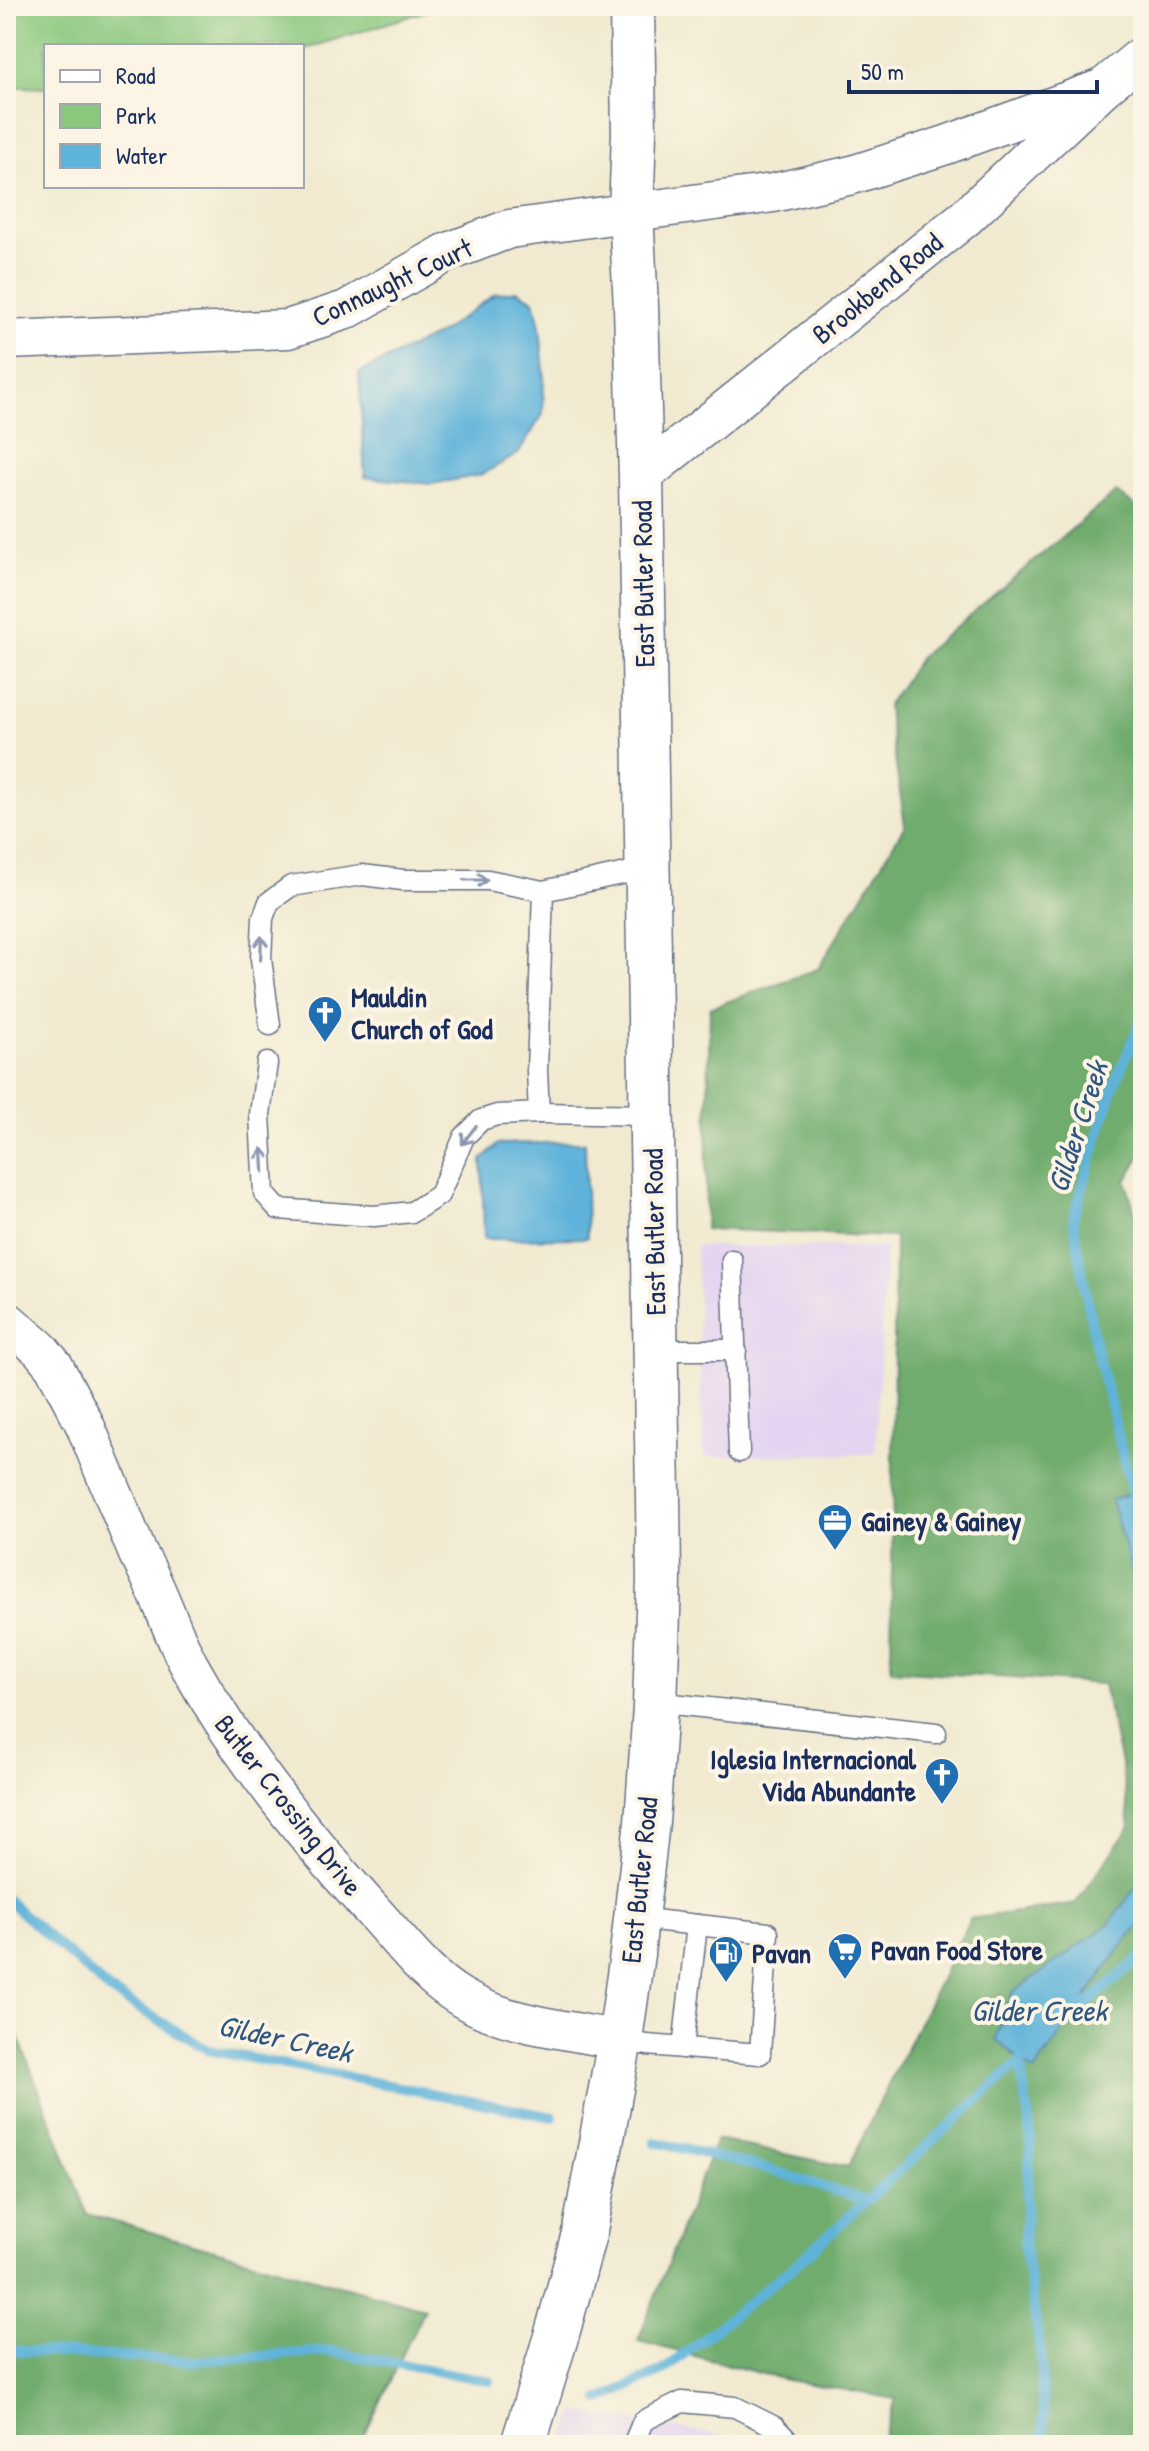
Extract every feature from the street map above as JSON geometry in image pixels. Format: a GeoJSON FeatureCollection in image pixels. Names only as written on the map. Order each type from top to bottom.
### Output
{"type":"FeatureCollection","features":[{"type":"Feature","properties":{"kind":"main road","name":"East Butler Road"},"geometry":{"type":"LineString","coordinates":[[523,2445],[585,2230],[620,2040],[647,1822],[655,1702],[659,1580],[641,477],[631,212],[634,145],[632,6]]}},
{"type":"Feature","properties":{"kind":"street","name":"Brookbend Road"},"geometry":{"type":"LineString","coordinates":[[641,477],[965,218],[1103,88],[1143,55]]}},
{"type":"Feature","properties":{"kind":"street","name":"Brookbend Road"},"geometry":{"type":"LineString","coordinates":[[631,212],[773,193],[852,175],[946,145],[1103,88]]}},
{"type":"Feature","properties":{"kind":"street","name":"Connaught Court"},"geometry":{"type":"LineString","coordinates":[[6,340],[288,329],[346,310],[446,253],[509,229],[631,212]]}},
{"type":"Feature","properties":{"kind":"street","name":"Butler Crossing Drive"},"geometry":{"type":"LineString","coordinates":[[6,1320],[40,1349],[54,1366],[85,1425],[138,1554],[149,1572],[187,1661],[222,1723],[264,1781],[354,1891],[429,1974],[462,1999],[524,2023],[620,2040]]}},
{"type":"Feature","properties":{"kind":"lane"},"geometry":{"type":"LineString","coordinates":[[270,1025],[261,959],[263,918],[269,902],[291,886],[362,875],[403,880],[488,880],[543,891],[649,868]]}},
{"type":"Feature","properties":{"kind":"lane"},"geometry":{"type":"LineString","coordinates":[[539,1113],[537,1071],[543,891]]}},
{"type":"Feature","properties":{"kind":"lane"},"geometry":{"type":"LineString","coordinates":[[267,1063],[260,1114],[264,1193],[278,1209],[374,1216],[412,1212],[439,1195],[464,1137],[481,1120],[497,1115],[652,1115]]}},
{"type":"Feature","properties":{"kind":"lane"},"geometry":{"type":"LineString","coordinates":[[732,1260],[739,1452]]}},
{"type":"Feature","properties":{"kind":"lane"},"geometry":{"type":"LineString","coordinates":[[655,1350],[736,1350]]}},
{"type":"Feature","properties":{"kind":"lane"},"geometry":{"type":"LineString","coordinates":[[655,1702],[936,1733]]}},
{"type":"Feature","properties":{"kind":"lane"},"geometry":{"type":"LineString","coordinates":[[620,2040],[760,2054],[768,1933],[636,1918]]}},
{"type":"Feature","properties":{"kind":"lane"},"geometry":{"type":"LineString","coordinates":[[683,2048],[697,1925]]}},
{"type":"Feature","properties":{"kind":"lane"},"geometry":{"type":"LineString","coordinates":[[633,2445],[643,2421],[682,2402],[735,2407],[775,2427],[792,2445]]}},
{"type":"Feature","properties":{"kind":"shaded area"},"geometry":{"type":"Polygon","coordinates":[[[696,1246],[886,1247],[875,1454],[703,1457],[696,1246]]]}},
{"type":"Feature","properties":{"kind":"shaded area"},"geometry":{"type":"Polygon","coordinates":[[[575,2411],[779,2445],[563,2445],[575,2411]]]}},
{"type":"Feature","properties":{"kind":"green space"},"geometry":{"type":"Polygon","coordinates":[[[6,6],[442,6],[304,49],[304,44],[44,44],[44,88],[6,86],[6,6]]]}},
{"type":"Feature","properties":{"kind":"green space"},"geometry":{"type":"Polygon","coordinates":[[[1116,492],[1143,512],[1143,1152],[1126,1181],[1143,1242],[1143,2445],[881,2445],[896,2399],[782,2379],[638,2341],[716,2140],[848,2167],[970,1919],[1076,1903],[1130,1827],[1122,1768],[1103,1684],[891,1670],[895,1237],[705,1229],[710,1008],[818,969],[905,825],[887,706],[921,656],[1116,492]]]}},
{"type":"Feature","properties":{"kind":"green space"},"geometry":{"type":"Polygon","coordinates":[[[6,2005],[87,2214],[424,2309],[360,2445],[6,2445],[6,2005]]]}},
{"type":"Feature","properties":{"kind":"water"},"geometry":{"type":"Polygon","coordinates":[[[517,291],[534,300],[544,372],[543,414],[518,454],[481,475],[432,484],[365,477],[359,373],[442,332],[495,294],[517,291]]]}},
{"type":"Feature","properties":{"kind":"water"},"geometry":{"type":"Polygon","coordinates":[[[585,1142],[587,1238],[484,1239],[482,1160],[498,1144],[585,1142]]]}},
{"type":"Feature","properties":{"kind":"water"},"geometry":{"type":"Polygon","coordinates":[[[1143,1489],[1143,1668],[1136,1586],[1111,1500],[1143,1489]]]}},
{"type":"Feature","properties":{"kind":"water","name":"Gilder Creek"},"geometry":{"type":"Polygon","coordinates":[[[1143,1877],[1143,1923],[1126,1940],[1034,2072],[996,2039],[1013,1992],[1108,1925],[1143,1877]]]}},
{"type":"Feature","properties":{"kind":"waterway","name":"Gilder Creek"},"geometry":{"type":"LineString","coordinates":[[1135,1503],[1095,1343],[1073,1219],[1114,1085],[1143,1017]]}},
{"type":"Feature","properties":{"kind":"waterway","name":"Gilder Creek"},"geometry":{"type":"LineString","coordinates":[[6,1899],[110,1991],[208,2050],[553,2117]]}},
{"type":"Feature","properties":{"kind":"waterway","name":"Gilder Creek"},"geometry":{"type":"LineString","coordinates":[[1066,2022],[1143,1955]]}},
{"type":"Feature","properties":{"kind":"waterway"},"geometry":{"type":"LineString","coordinates":[[600,2400],[664,2370],[794,2266],[1030,2053]]}},
{"type":"Feature","properties":{"kind":"waterway"},"geometry":{"type":"LineString","coordinates":[[1020,2061],[1031,2136],[1024,2245],[1041,2355],[1044,2445]]}},
{"type":"Feature","properties":{"kind":"waterway","name":"Gilder Creek"},"geometry":{"type":"LineString","coordinates":[[655,2142],[771,2170],[864,2200]]}},
{"type":"Feature","properties":{"kind":"waterway"},"geometry":{"type":"LineString","coordinates":[[6,2350],[195,2361],[329,2351],[490,2381]]}},
{"type":"Feature","properties":{"kind":"place","name":"Mauldin Church of God"},"geometry":{"type":"Point","coordinates":[325,1044]}},
{"type":"Feature","properties":{"kind":"place","name":"Gainey & Gainey"},"geometry":{"type":"Point","coordinates":[835,1552]}},
{"type":"Feature","properties":{"kind":"place","name":"Iglesia Internacional Vida Abundante"},"geometry":{"type":"Point","coordinates":[942,1806]}},
{"type":"Feature","properties":{"kind":"place","name":"Pavan Food Store"},"geometry":{"type":"Point","coordinates":[845,1981]}},
{"type":"Feature","properties":{"kind":"place","name":"Pavan"},"geometry":{"type":"Point","coordinates":[726,1984]}}]}
